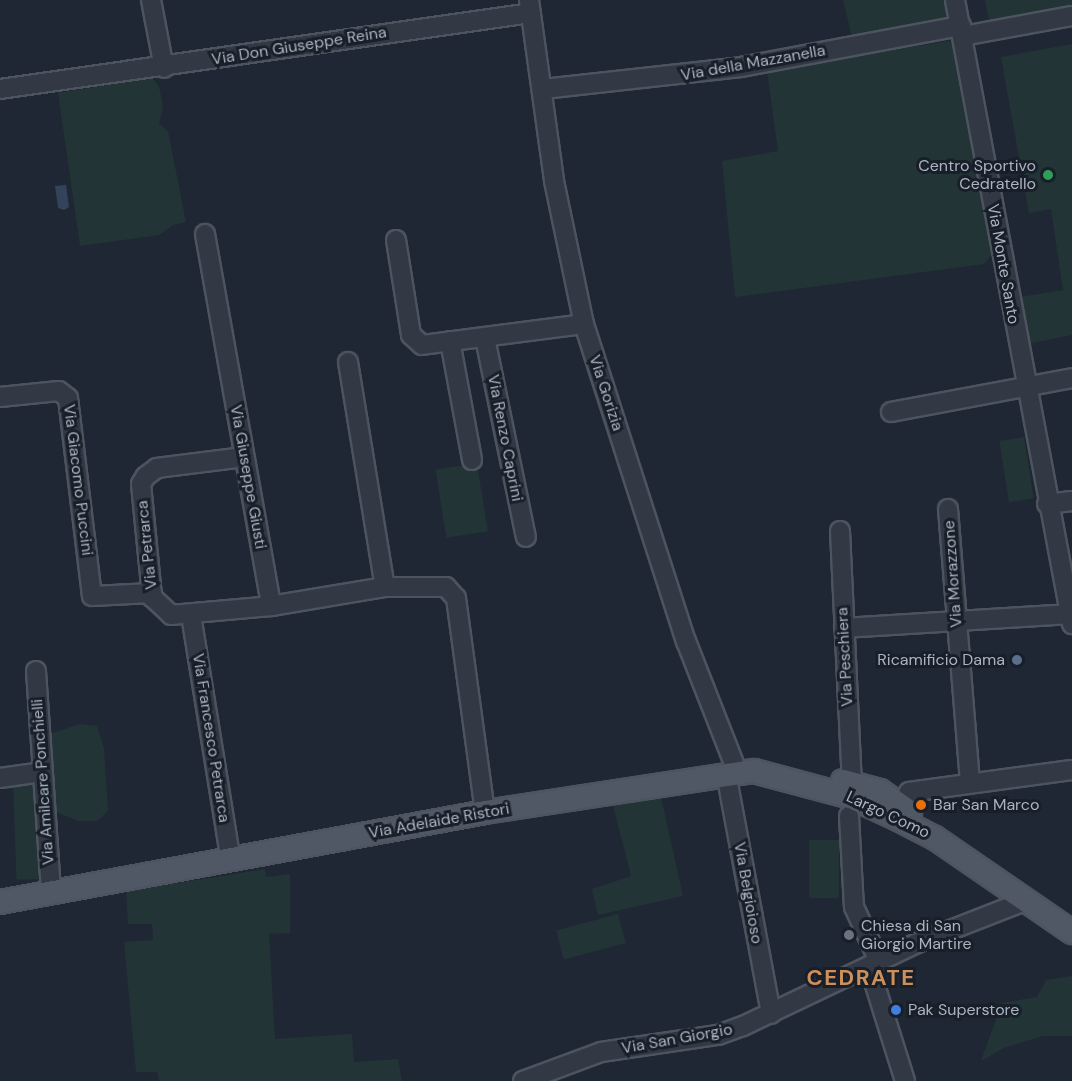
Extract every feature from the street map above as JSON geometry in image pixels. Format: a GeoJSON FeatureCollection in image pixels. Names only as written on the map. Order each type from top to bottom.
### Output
{"type":"FeatureCollection","features":[{"type":"Feature","properties":{"kind":"main road","name":"Largo Como"},"geometry":{"type":"LineString","coordinates":[[732,772],[770,773],[852,782],[880,791],[903,805],[935,838],[1025,901]]}},
{"type":"Feature","properties":{"kind":"main road","name":"Via Adelaide Ristori"},"geometry":{"type":"LineString","coordinates":[[0,902],[485,813],[732,772]]}},
{"type":"Feature","properties":{"kind":"main road","name":"Largo Como"},"geometry":{"type":"LineString","coordinates":[[770,773],[851,797],[903,805]]}},
{"type":"Feature","properties":{"kind":"main road"},"geometry":{"type":"LineString","coordinates":[[1025,901],[1072,932]]}},
{"type":"Feature","properties":{"kind":"street"},"geometry":{"type":"LineString","coordinates":[[151,0],[164,68]]}},
{"type":"Feature","properties":{"kind":"street","name":"Via Monte Santo"},"geometry":{"type":"LineString","coordinates":[[955,0],[1025,387],[1071,619]]}},
{"type":"Feature","properties":{"kind":"street","name":"Via Don Giuseppe Reina"},"geometry":{"type":"LineString","coordinates":[[0,89],[164,68],[530,7]]}},
{"type":"Feature","properties":{"kind":"street","name":"Via Gorizia"},"geometry":{"type":"LineString","coordinates":[[530,7],[554,181],[584,324],[686,641],[732,772]]}},
{"type":"Feature","properties":{"kind":"street","name":"Via della Mazzanella"},"geometry":{"type":"LineString","coordinates":[[543,89],[741,67],[962,31],[1072,16]]}},
{"type":"Feature","properties":{"kind":"street","name":"Via Giuseppe Giusti"},"geometry":{"type":"LineString","coordinates":[[206,234],[271,606]]}},
{"type":"Feature","properties":{"kind":"street"},"geometry":{"type":"LineString","coordinates":[[396,240],[411,335],[422,345],[584,324]]}},
{"type":"Feature","properties":{"kind":"street","name":"Via Renzo Caprini"},"geometry":{"type":"LineString","coordinates":[[485,338],[526,537]]}},
{"type":"Feature","properties":{"kind":"street"},"geometry":{"type":"LineString","coordinates":[[450,341],[472,460]]}},
{"type":"Feature","properties":{"kind":"street"},"geometry":{"type":"LineString","coordinates":[[348,362],[385,587]]}},
{"type":"Feature","properties":{"kind":"street"},"geometry":{"type":"LineString","coordinates":[[891,412],[1072,378]]}},
{"type":"Feature","properties":{"kind":"street","name":"Via Giacomo Puccini"},"geometry":{"type":"LineString","coordinates":[[0,397],[59,391],[68,398],[92,596],[152,593]]}},
{"type":"Feature","properties":{"kind":"street","name":"Via Petrarca"},"geometry":{"type":"LineString","coordinates":[[191,615],[164,612],[152,593],[141,484],[146,476],[157,468],[244,457]]}},
{"type":"Feature","properties":{"kind":"street"},"geometry":{"type":"LineString","coordinates":[[1047,504],[1072,501]]}},
{"type":"Feature","properties":{"kind":"street","name":"Via Morazzone"},"geometry":{"type":"LineString","coordinates":[[948,509],[970,782]]}},
{"type":"Feature","properties":{"kind":"street","name":"Via Peschiera"},"geometry":{"type":"LineString","coordinates":[[840,531],[852,782]]}},
{"type":"Feature","properties":{"kind":"street"},"geometry":{"type":"LineString","coordinates":[[191,615],[271,606],[385,587],[437,585],[446,587],[456,598],[485,813]]}},
{"type":"Feature","properties":{"kind":"street","name":"Via Francesco Petrarca"},"geometry":{"type":"LineString","coordinates":[[191,615],[231,861]]}},
{"type":"Feature","properties":{"kind":"street"},"geometry":{"type":"LineString","coordinates":[[844,628],[956,620],[1071,619]]}},
{"type":"Feature","properties":{"kind":"street","name":"Via Amilcare Ponchielli"},"geometry":{"type":"LineString","coordinates":[[36,671],[51,892]]}},
{"type":"Feature","properties":{"kind":"street"},"geometry":{"type":"LineString","coordinates":[[903,805],[970,782],[1072,770]]}},
{"type":"Feature","properties":{"kind":"street"},"geometry":{"type":"LineString","coordinates":[[0,777],[42,772]]}},
{"type":"Feature","properties":{"kind":"street","name":"Via Belgioioso"},"geometry":{"type":"LineString","coordinates":[[732,772],[771,1014]]}},
{"type":"Feature","properties":{"kind":"street"},"geometry":{"type":"LineString","coordinates":[[849,816],[854,907],[874,964],[881,998],[905,1081]]}},
{"type":"Feature","properties":{"kind":"street","name":"Via San Giorgio"},"geometry":{"type":"LineString","coordinates":[[523,1081],[601,1052],[718,1035],[771,1014],[874,964],[1025,901]]}},
{"type":"Feature","properties":{"kind":"shaded area"},"geometry":{"type":"Polygon","coordinates":[[[843,0],[945,0],[948,13],[942,23],[852,37],[843,0]]]}},
{"type":"Feature","properties":{"kind":"shaded area"},"geometry":{"type":"Polygon","coordinates":[[[985,0],[1072,0],[1072,6],[989,21],[985,0]]]}},
{"type":"Feature","properties":{"kind":"shaded area"},"geometry":{"type":"Polygon","coordinates":[[[948,41],[955,45],[992,254],[984,264],[735,297],[722,161],[778,151],[767,71],[948,41]]]}},
{"type":"Feature","properties":{"kind":"shaded area","name":"Centro Sportivo Cedratello"},"geometry":{"type":"Polygon","coordinates":[[[1072,44],[1072,335],[1027,344],[1020,297],[1063,290],[1051,209],[1029,213],[1001,57],[1072,44]]]}},
{"type":"Feature","properties":{"kind":"shaded area"},"geometry":{"type":"Polygon","coordinates":[[[152,78],[159,86],[163,107],[159,124],[168,131],[186,222],[173,225],[159,235],[80,246],[58,93],[152,78]]]}},
{"type":"Feature","properties":{"kind":"shaded area"},"geometry":{"type":"Polygon","coordinates":[[[1024,437],[1034,498],[1009,502],[999,441],[1024,437]]]}},
{"type":"Feature","properties":{"kind":"shaded area"},"geometry":{"type":"Polygon","coordinates":[[[477,463],[488,531],[446,538],[436,470],[477,463]]]}},
{"type":"Feature","properties":{"kind":"shaded area"},"geometry":{"type":"Polygon","coordinates":[[[80,724],[97,726],[104,748],[108,811],[97,821],[79,821],[53,811],[49,734],[80,724]]]}},
{"type":"Feature","properties":{"kind":"shaded area"},"geometry":{"type":"Polygon","coordinates":[[[38,780],[41,879],[16,880],[13,781],[38,780]]]}},
{"type":"Feature","properties":{"kind":"shaded area"},"geometry":{"type":"Polygon","coordinates":[[[661,797],[683,896],[598,915],[592,889],[631,876],[612,801],[661,797]]]}},
{"type":"Feature","properties":{"kind":"shaded area"},"geometry":{"type":"Polygon","coordinates":[[[809,840],[839,840],[839,898],[809,898],[809,840]]]}},
{"type":"Feature","properties":{"kind":"shaded area"},"geometry":{"type":"Polygon","coordinates":[[[265,869],[266,877],[290,874],[290,933],[269,934],[275,1039],[352,1034],[354,1062],[398,1059],[402,1081],[159,1081],[157,1072],[136,1072],[124,942],[153,940],[152,924],[128,924],[126,891],[265,869]]]}},
{"type":"Feature","properties":{"kind":"shaded area"},"geometry":{"type":"Polygon","coordinates":[[[618,914],[626,943],[564,960],[556,931],[618,914]]]}},
{"type":"Feature","properties":{"kind":"shaded area"},"geometry":{"type":"Polygon","coordinates":[[[1072,976],[1072,1036],[1043,1036],[1004,1048],[981,1061],[1002,1003],[1037,997],[1046,980],[1072,976]]]}},
{"type":"Feature","properties":{"kind":"water"},"geometry":{"type":"Polygon","coordinates":[[[66,185],[69,207],[64,210],[58,208],[55,186],[66,185]]]}},
{"type":"Feature","properties":{"kind":"place","name":"Centro Sportivo Cedratello"},"geometry":{"type":"Point","coordinates":[1048,175]}},
{"type":"Feature","properties":{"kind":"place","name":"Ricamificio Dama"},"geometry":{"type":"Point","coordinates":[1017,660]}},
{"type":"Feature","properties":{"kind":"place","name":"Bar San Marco"},"geometry":{"type":"Point","coordinates":[921,805]}},
{"type":"Feature","properties":{"kind":"place","name":"Chiesa di San Giorgio Martire"},"geometry":{"type":"Point","coordinates":[849,935]}},
{"type":"Feature","properties":{"kind":"place","name":"Pak Superstore"},"geometry":{"type":"Point","coordinates":[896,1010]}},
{"type":"Feature","properties":{"kind":"district","name":"CEDRATE"},"geometry":{"type":"Point","coordinates":[861,978]}}]}
